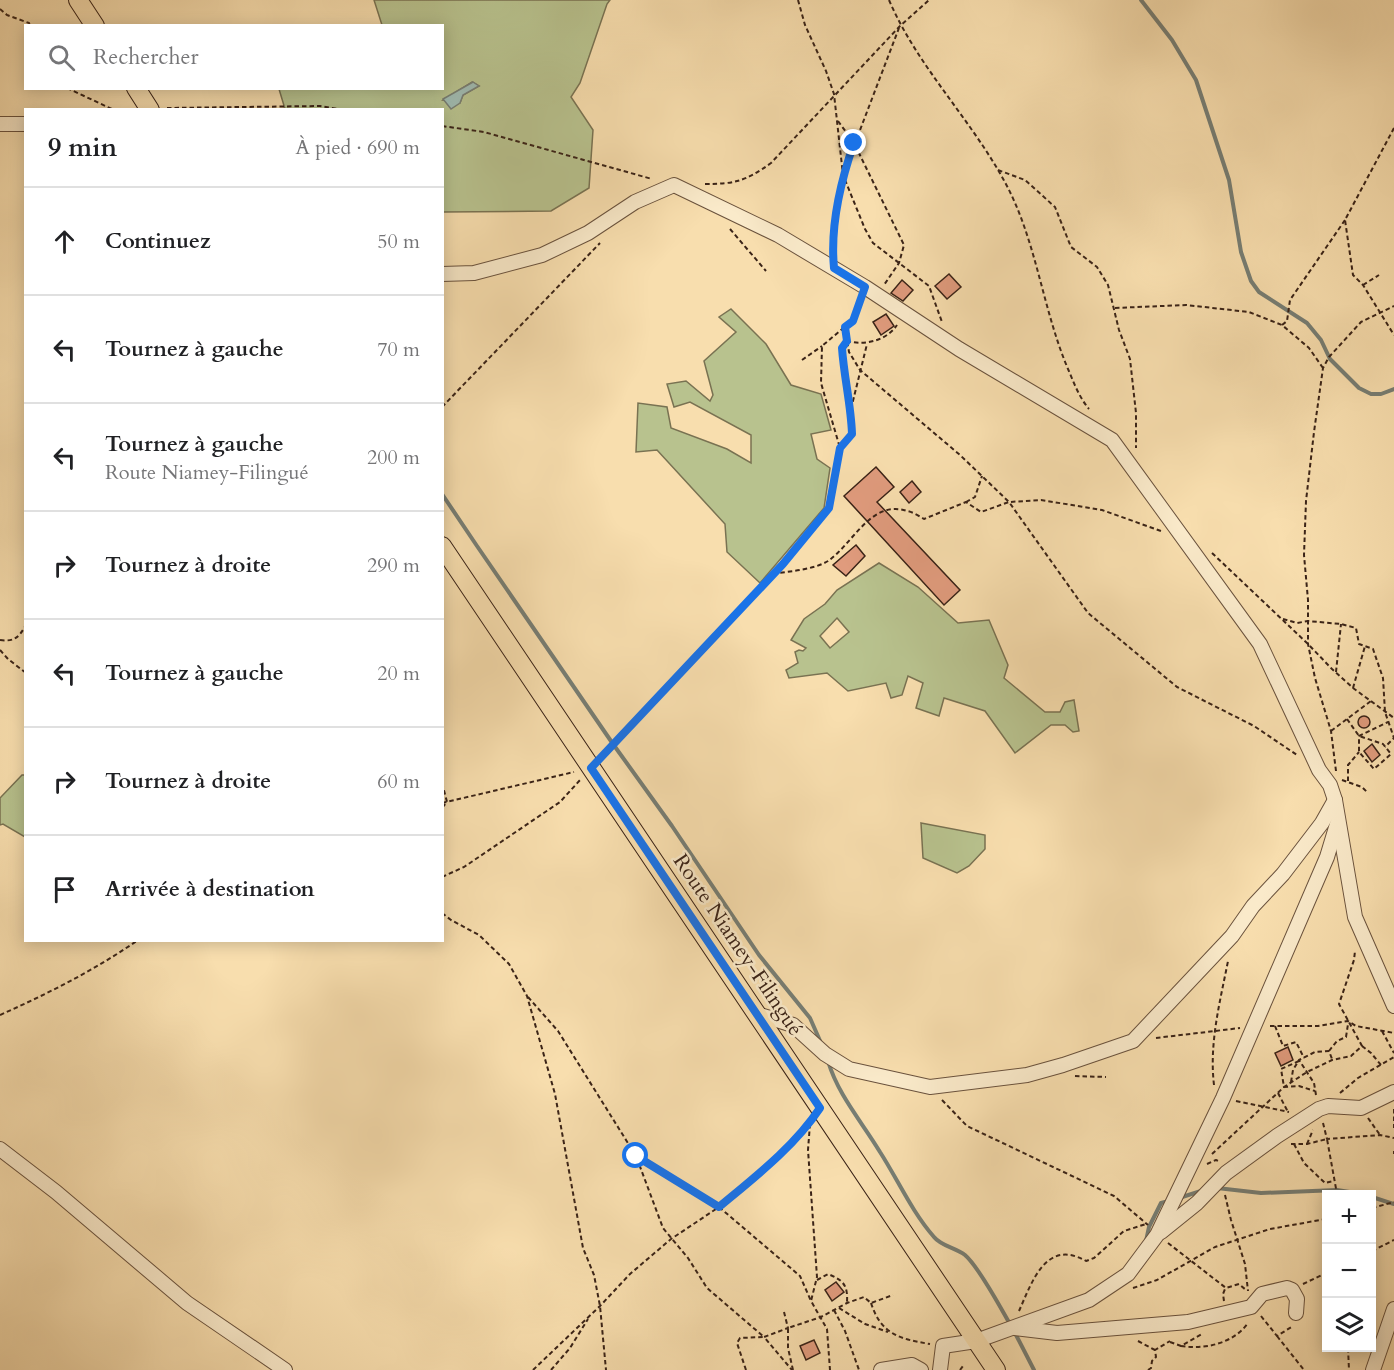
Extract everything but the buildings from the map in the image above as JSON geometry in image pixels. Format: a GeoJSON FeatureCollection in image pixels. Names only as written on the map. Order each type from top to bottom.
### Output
{"type":"FeatureCollection","features":[{"type":"Feature","properties":{"kind":"main road"},"geometry":{"type":"LineString","coordinates":[[78,0],[94,24]]}},
{"type":"Feature","properties":{"kind":"main road"},"geometry":{"type":"LineString","coordinates":[[137,90],[146,108]]}},
{"type":"Feature","properties":{"kind":"main road","name":"Route Niamey-Filingué"},"geometry":{"type":"LineString","coordinates":[[444,549],[757,1014],[815,1115],[976,1341],[991,1367]]}},
{"type":"Feature","properties":{"kind":"street"},"geometry":{"type":"LineString","coordinates":[[0,124],[24,124]]}},
{"type":"Feature","properties":{"kind":"street"},"geometry":{"type":"LineString","coordinates":[[444,274],[474,273],[542,255],[588,233],[634,202],[674,185],[778,235],[878,295],[950,343],[1112,440],[1260,644],[1320,770],[1330,785],[1339,819],[1355,916],[1394,1006]]}},
{"type":"Feature","properties":{"kind":"street"},"geometry":{"type":"LineString","coordinates":[[757,1014],[793,1025],[825,1054],[849,1069],[930,1088],[1027,1075],[1133,1041],[1232,936],[1253,906],[1283,874],[1315,832],[1335,800]]}},
{"type":"Feature","properties":{"kind":"street"},"geometry":{"type":"LineString","coordinates":[[940,1370],[943,1346],[976,1341],[1089,1300],[1128,1274],[1157,1235],[1223,1098],[1328,857],[1339,819]]}},
{"type":"Feature","properties":{"kind":"street"},"geometry":{"type":"LineString","coordinates":[[1157,1235],[1261,1147],[1320,1109],[1328,1106],[1361,1108],[1394,1092]]}},
{"type":"Feature","properties":{"kind":"street"},"geometry":{"type":"LineString","coordinates":[[0,1149],[56,1192],[187,1303],[285,1370]]}},
{"type":"Feature","properties":{"kind":"street"},"geometry":{"type":"LineString","coordinates":[[1012,1328],[1057,1334],[1188,1322],[1251,1307],[1262,1294],[1287,1288],[1292,1290],[1297,1299],[1296,1313]]}},
{"type":"Feature","properties":{"kind":"street"},"geometry":{"type":"LineString","coordinates":[[1374,1370],[1394,1310]]}},
{"type":"Feature","properties":{"kind":"street"},"geometry":{"type":"LineString","coordinates":[[881,1370],[912,1365],[921,1370]]}},
{"type":"Feature","properties":{"kind":"path"},"geometry":{"type":"LineString","coordinates":[[798,0],[805,26],[834,94],[843,175],[873,243],[928,286],[950,343]]}},
{"type":"Feature","properties":{"kind":"path"},"geometry":{"type":"LineString","coordinates":[[889,0],[900,26],[1007,188],[1027,233],[1062,354],[1082,400],[1094,416]]}},
{"type":"Feature","properties":{"kind":"path"},"geometry":{"type":"LineString","coordinates":[[444,126],[484,132],[674,185],[733,184],[756,174],[771,163],[834,94],[900,26],[929,0]]}},
{"type":"Feature","properties":{"kind":"path"},"geometry":{"type":"LineString","coordinates":[[0,9],[7,15],[29,24]]}},
{"type":"Feature","properties":{"kind":"path"},"geometry":{"type":"LineString","coordinates":[[834,268],[832,246],[843,175],[900,26]]}},
{"type":"Feature","properties":{"kind":"path"},"geometry":{"type":"LineString","coordinates":[[71,90],[110,108]]}},
{"type":"Feature","properties":{"kind":"path"},"geometry":{"type":"LineString","coordinates":[[204,108],[320,106],[332,108]]}},
{"type":"Feature","properties":{"kind":"path"},"geometry":{"type":"LineString","coordinates":[[838,120],[854,143],[904,245],[899,263],[878,295]]}},
{"type":"Feature","properties":{"kind":"path"},"geometry":{"type":"LineString","coordinates":[[1282,325],[1287,321],[1290,300],[1345,220],[1394,128]]}},
{"type":"Feature","properties":{"kind":"path"},"geometry":{"type":"LineString","coordinates":[[996,170],[1025,180],[1055,207],[1071,247],[1097,267],[1108,285],[1119,330],[1130,359],[1136,413],[1137,447],[1126,459]]}},
{"type":"Feature","properties":{"kind":"path"},"geometry":{"type":"LineString","coordinates":[[1345,220],[1353,275],[1363,285],[1394,335]]}},
{"type":"Feature","properties":{"kind":"path"},"geometry":{"type":"LineString","coordinates":[[729,227],[766,271]]}},
{"type":"Feature","properties":{"kind":"path"},"geometry":{"type":"LineString","coordinates":[[444,405],[602,241]]}},
{"type":"Feature","properties":{"kind":"path"},"geometry":{"type":"LineString","coordinates":[[1363,285],[1379,275]]}},
{"type":"Feature","properties":{"kind":"path"},"geometry":{"type":"LineString","coordinates":[[802,360],[853,321],[865,287]]}},
{"type":"Feature","properties":{"kind":"path"},"geometry":{"type":"LineString","coordinates":[[1115,308],[1186,305],[1249,312],[1282,325],[1309,348],[1323,368]]}},
{"type":"Feature","properties":{"kind":"path"},"geometry":{"type":"LineString","coordinates":[[1368,793],[1362,787],[1336,778],[1331,731],[1315,678],[1308,644],[1306,501],[1323,368],[1329,357],[1361,322],[1394,306]]}},
{"type":"Feature","properties":{"kind":"path"},"geometry":{"type":"LineString","coordinates":[[847,341],[867,344],[883,337],[898,326],[893,318]]}},
{"type":"Feature","properties":{"kind":"path"},"geometry":{"type":"LineString","coordinates":[[845,327],[849,352],[860,369],[960,455],[1009,502],[1088,613],[1177,687],[1254,726],[1320,770]]}},
{"type":"Feature","properties":{"kind":"path"},"geometry":{"type":"LineString","coordinates":[[840,448],[852,434],[851,411],[843,371],[842,348],[847,341]]}},
{"type":"Feature","properties":{"kind":"path"},"geometry":{"type":"LineString","coordinates":[[851,411],[867,344]]}},
{"type":"Feature","properties":{"kind":"path"},"geometry":{"type":"LineString","coordinates":[[444,876],[464,867],[560,802],[773,574],[829,508],[840,448],[821,383],[822,346]]}},
{"type":"Feature","properties":{"kind":"path"},"geometry":{"type":"LineString","coordinates":[[773,574],[810,567],[827,561],[876,514],[887,509],[906,510],[924,519],[975,497],[982,476]]}},
{"type":"Feature","properties":{"kind":"path"},"geometry":{"type":"LineString","coordinates":[[966,501],[981,512],[1009,502],[1041,500],[1102,510],[1184,539]]}},
{"type":"Feature","properties":{"kind":"path"},"geometry":{"type":"LineString","coordinates":[[1205,546],[1353,688],[1394,718]]}},
{"type":"Feature","properties":{"kind":"path"},"geometry":{"type":"LineString","coordinates":[[1280,618],[1297,623],[1308,621],[1356,628],[1359,644],[1373,648],[1383,678],[1386,712],[1394,738],[1385,747]]}},
{"type":"Feature","properties":{"kind":"path"},"geometry":{"type":"LineString","coordinates":[[1336,672],[1341,624]]}},
{"type":"Feature","properties":{"kind":"path"},"geometry":{"type":"LineString","coordinates":[[0,640],[10,641],[19,637],[24,628]]}},
{"type":"Feature","properties":{"kind":"path"},"geometry":{"type":"LineString","coordinates":[[1353,688],[1365,646]]}},
{"type":"Feature","properties":{"kind":"path"},"geometry":{"type":"LineString","coordinates":[[0,650],[24,671]]}},
{"type":"Feature","properties":{"kind":"path"},"geometry":{"type":"LineString","coordinates":[[1331,731],[1371,701]]}},
{"type":"Feature","properties":{"kind":"path"},"geometry":{"type":"LineString","coordinates":[[1347,719],[1359,736],[1385,747],[1390,754],[1374,769],[1359,752]]}},
{"type":"Feature","properties":{"kind":"path"},"geometry":{"type":"LineString","coordinates":[[1359,736],[1388,722]]}},
{"type":"Feature","properties":{"kind":"path"},"geometry":{"type":"LineString","coordinates":[[1348,782],[1348,765],[1359,752],[1359,736]]}},
{"type":"Feature","properties":{"kind":"path"},"geometry":{"type":"LineString","coordinates":[[444,803],[591,768]]}},
{"type":"Feature","properties":{"kind":"path"},"geometry":{"type":"LineString","coordinates":[[444,791],[447,802]]}},
{"type":"Feature","properties":{"kind":"path"},"geometry":{"type":"LineString","coordinates":[[444,806],[447,802]]}},
{"type":"Feature","properties":{"kind":"path"},"geometry":{"type":"LineString","coordinates":[[444,915],[479,935],[510,964],[527,996],[555,1094],[583,1248],[594,1275],[600,1306],[606,1370]]}},
{"type":"Feature","properties":{"kind":"path"},"geometry":{"type":"LineString","coordinates":[[0,1015],[117,955],[135,942]]}},
{"type":"Feature","properties":{"kind":"path"},"geometry":{"type":"LineString","coordinates":[[1355,950],[1354,960],[1339,1004],[1362,1046],[1381,1065]]}},
{"type":"Feature","properties":{"kind":"path"},"geometry":{"type":"LineString","coordinates":[[1229,954],[1215,1030],[1212,1067],[1214,1091],[1223,1098],[1288,1112]]}},
{"type":"Feature","properties":{"kind":"path"},"geometry":{"type":"LineString","coordinates":[[527,996],[558,1031],[636,1156],[663,1227],[671,1239],[688,1258],[707,1288],[764,1337],[793,1370]]}},
{"type":"Feature","properties":{"kind":"path"},"geometry":{"type":"LineString","coordinates":[[1329,1051],[1337,1041],[1346,1037],[1348,1021]]}},
{"type":"Feature","properties":{"kind":"path"},"geometry":{"type":"LineString","coordinates":[[1275,1026],[1283,1046],[1296,1042],[1304,1058]]}},
{"type":"Feature","properties":{"kind":"path"},"geometry":{"type":"LineString","coordinates":[[1328,1106],[1358,1078],[1394,1055],[1382,1031]]}},
{"type":"Feature","properties":{"kind":"path"},"geometry":{"type":"LineString","coordinates":[[1202,1166],[1284,1087],[1332,1060],[1351,1056],[1362,1046]]}},
{"type":"Feature","properties":{"kind":"path"},"geometry":{"type":"LineString","coordinates":[[1284,1087],[1281,1069],[1299,1060],[1293,1070],[1291,1083]]}},
{"type":"Feature","properties":{"kind":"path"},"geometry":{"type":"LineString","coordinates":[[1284,1087],[1299,1086],[1315,1091]]}},
{"type":"Feature","properties":{"kind":"path"},"geometry":{"type":"LineString","coordinates":[[930,1088],[967,1126],[1114,1196],[1157,1235],[1226,1288],[1239,1284],[1248,1291]]}},
{"type":"Feature","properties":{"kind":"path"},"geometry":{"type":"LineString","coordinates":[[1278,1093],[1288,1112],[1293,1127],[1294,1144],[1304,1163],[1325,1183],[1334,1181]]}},
{"type":"Feature","properties":{"kind":"path"},"geometry":{"type":"LineString","coordinates":[[1361,1108],[1380,1135]]}},
{"type":"Feature","properties":{"kind":"path"},"geometry":{"type":"LineString","coordinates":[[1394,1109],[1394,1128]]}},
{"type":"Feature","properties":{"kind":"path"},"geometry":{"type":"LineString","coordinates":[[532,1370],[600,1306],[630,1274],[671,1239],[719,1207],[765,1169],[815,1115]]}},
{"type":"Feature","properties":{"kind":"path"},"geometry":{"type":"LineString","coordinates":[[811,1301],[817,1280],[808,1150],[815,1115]]}},
{"type":"Feature","properties":{"kind":"path"},"geometry":{"type":"LineString","coordinates":[[1261,1147],[1307,1144],[1327,1139],[1336,1190]]}},
{"type":"Feature","properties":{"kind":"path"},"geometry":{"type":"LineString","coordinates":[[636,1156],[719,1207],[800,1276],[827,1329],[830,1370]]}},
{"type":"Feature","properties":{"kind":"path"},"geometry":{"type":"LineString","coordinates":[[1181,1346],[1208,1348],[1237,1335],[1248,1324],[1251,1307],[1245,1264],[1231,1220],[1222,1178]]}},
{"type":"Feature","properties":{"kind":"path"},"geometry":{"type":"LineString","coordinates":[[1376,1207],[1394,1202]]}},
{"type":"Feature","properties":{"kind":"path"},"geometry":{"type":"LineString","coordinates":[[1124,1291],[1157,1280],[1215,1247],[1270,1229],[1322,1220]]}},
{"type":"Feature","properties":{"kind":"path"},"geometry":{"type":"LineString","coordinates":[[1012,1328],[1034,1278],[1049,1260],[1061,1255],[1074,1254],[1086,1261],[1095,1258],[1124,1231],[1146,1224]]}},
{"type":"Feature","properties":{"kind":"path"},"geometry":{"type":"LineString","coordinates":[[1376,1249],[1394,1240]]}},
{"type":"Feature","properties":{"kind":"path"},"geometry":{"type":"LineString","coordinates":[[817,1280],[828,1274],[839,1279],[848,1290],[847,1303]]}},
{"type":"Feature","properties":{"kind":"path"},"geometry":{"type":"LineString","coordinates":[[1292,1290],[1322,1275]]}},
{"type":"Feature","properties":{"kind":"path"},"geometry":{"type":"LineString","coordinates":[[871,1303],[893,1295]]}},
{"type":"Feature","properties":{"kind":"path"},"geometry":{"type":"LineString","coordinates":[[746,1370],[737,1343],[740,1338],[764,1337],[821,1317],[847,1303],[864,1298],[871,1303],[876,1320],[890,1333]]}},
{"type":"Feature","properties":{"kind":"path"},"geometry":{"type":"LineString","coordinates":[[1251,1307],[1266,1321],[1304,1370]]}},
{"type":"Feature","properties":{"kind":"path"},"geometry":{"type":"LineString","coordinates":[[839,1308],[865,1324],[910,1341],[943,1346]]}},
{"type":"Feature","properties":{"kind":"path"},"geometry":{"type":"LineString","coordinates":[[834,1310],[859,1370]]}},
{"type":"Feature","properties":{"kind":"path"},"geometry":{"type":"LineString","coordinates":[[784,1312],[793,1370]]}},
{"type":"Feature","properties":{"kind":"path"},"geometry":{"type":"LineString","coordinates":[[1277,1336],[1292,1327],[1296,1313]]}},
{"type":"Feature","properties":{"kind":"path"},"geometry":{"type":"LineString","coordinates":[[551,1370],[570,1348],[589,1316]]}},
{"type":"Feature","properties":{"kind":"path"},"geometry":{"type":"LineString","coordinates":[[1155,1350],[1170,1342],[1172,1323]]}},
{"type":"Feature","properties":{"kind":"path"},"geometry":{"type":"LineString","coordinates":[[1138,1341],[1155,1350]]}},
{"type":"Feature","properties":{"kind":"path"},"geometry":{"type":"LineString","coordinates":[[1148,1370],[1156,1357],[1155,1350]]}},
{"type":"Feature","properties":{"kind":"path"},"geometry":{"type":"LineString","coordinates":[[1348,1352],[1349,1370]]}},
{"type":"Feature","properties":{"kind":"path"},"geometry":{"type":"LineString","coordinates":[[960,1370],[963,1366]]}},
{"type":"Feature","properties":{"kind":"green space"},"geometry":{"type":"Polygon","coordinates":[[[374,0],[610,0],[580,83],[571,97],[593,130],[589,188],[551,211],[444,212],[444,108],[285,108],[279,90],[444,90],[444,24],[382,24],[374,0]],[[472,82],[443,100],[460,103],[463,95],[479,86],[472,82]]]}},
{"type":"Feature","properties":{"kind":"green space"},"geometry":{"type":"Polygon","coordinates":[[[731,309],[766,344],[791,385],[821,394],[831,430],[811,434],[817,459],[830,468],[824,508],[760,583],[727,552],[725,524],[657,450],[636,452],[638,403],[667,407],[671,428],[727,449],[751,463],[751,435],[690,402],[674,407],[667,384],[686,381],[710,401],[713,395],[704,361],[736,332],[719,317],[731,309]]]}},
{"type":"Feature","properties":{"kind":"green space"},"geometry":{"type":"Polygon","coordinates":[[[879,563],[918,587],[958,623],[989,620],[1008,665],[1004,678],[1045,712],[1060,712],[1065,702],[1074,700],[1079,731],[1073,732],[1065,725],[1051,725],[1015,753],[985,711],[944,698],[939,716],[916,708],[923,683],[908,676],[902,695],[891,698],[886,683],[848,691],[827,673],[789,678],[786,670],[798,663],[795,652],[806,648],[791,640],[804,619],[825,604],[837,590],[879,563]],[[837,618],[820,636],[830,648],[849,632],[837,618]]]}},
{"type":"Feature","properties":{"kind":"green space"},"geometry":{"type":"Polygon","coordinates":[[[24,775],[24,836],[3,824],[0,825],[0,798],[24,775]]]}},
{"type":"Feature","properties":{"kind":"green space"},"geometry":{"type":"Polygon","coordinates":[[[921,823],[985,835],[985,849],[969,866],[957,873],[923,858],[921,823]]]}},
{"type":"Feature","properties":{"kind":"water"},"geometry":{"type":"Polygon","coordinates":[[[473,82],[479,86],[463,95],[460,103],[451,109],[443,99],[473,82]]]}},
{"type":"Feature","properties":{"kind":"waterway"},"geometry":{"type":"LineString","coordinates":[[1141,0],[1172,40],[1196,80],[1229,180],[1241,252],[1251,281],[1259,292],[1307,323],[1321,340],[1330,359],[1359,388],[1371,394],[1381,394],[1394,389]]}},
{"type":"Feature","properties":{"kind":"waterway"},"geometry":{"type":"LineString","coordinates":[[444,497],[759,955],[810,1018],[821,1043]]}},
{"type":"Feature","properties":{"kind":"waterway"},"geometry":{"type":"LineString","coordinates":[[828,1061],[844,1097],[919,1217],[937,1240],[965,1255],[977,1268],[1010,1324]]}},
{"type":"Feature","properties":{"kind":"waterway"},"geometry":{"type":"LineString","coordinates":[[1217,1188],[1261,1193],[1322,1191]]}},
{"type":"Feature","properties":{"kind":"waterway"},"geometry":{"type":"LineString","coordinates":[[1179,1198],[1201,1191]]}},
{"type":"Feature","properties":{"kind":"waterway"},"geometry":{"type":"LineString","coordinates":[[1376,1198],[1394,1204]]}},
{"type":"Feature","properties":{"kind":"waterway"},"geometry":{"type":"LineString","coordinates":[[1146,1241],[1149,1227],[1161,1203],[1169,1201]]}},
{"type":"Feature","properties":{"kind":"waterway"},"geometry":{"type":"LineString","coordinates":[[1014,1331],[1034,1370]]}},
{"type":"Feature","properties":{"kind":"route"},"geometry":{"type":"LineString","coordinates":[[636,1156],[719,1207],[765,1169],[811,1122],[820,1108],[591,768],[783,564],[829,508],[840,448],[852,434],[851,411],[843,371],[842,348],[847,341],[845,327],[853,321],[865,287],[834,268],[832,246],[843,175],[854,143]]}}]}
